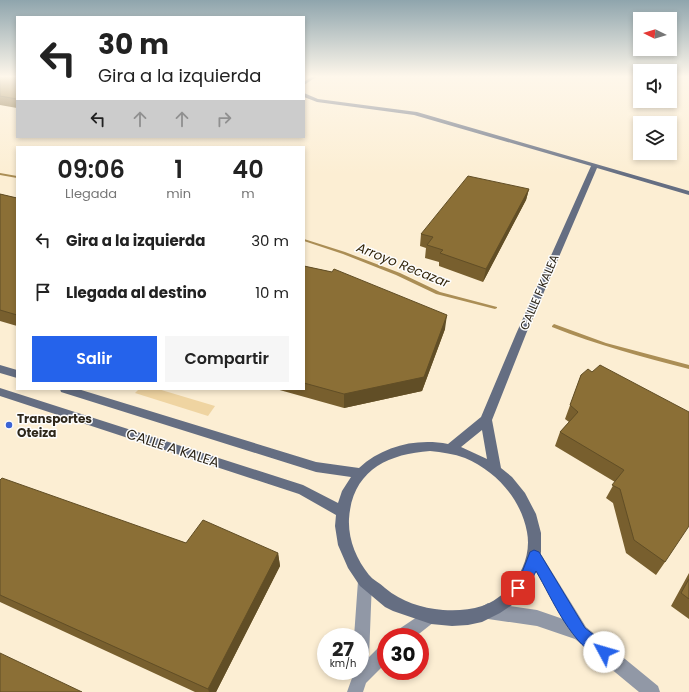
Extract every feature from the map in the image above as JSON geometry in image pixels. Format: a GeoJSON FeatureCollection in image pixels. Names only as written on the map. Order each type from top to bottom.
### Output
{"type":"FeatureCollection","features":[{"type":"Feature","properties":{"kind":"street"},"geometry":{"type":"LineString","coordinates":[[387,109],[415,113],[689,193]]}},
{"type":"Feature","properties":{"kind":"street","name":"CALLE F KALEA"},"geometry":{"type":"LineString","coordinates":[[450,449],[486,420],[527,320],[595,165]]}},
{"type":"Feature","properties":{"kind":"street"},"geometry":{"type":"LineString","coordinates":[[0,369],[16,374]]}},
{"type":"Feature","properties":{"kind":"street","name":"CALLE A KALEA"},"geometry":{"type":"LineString","coordinates":[[68,390],[316,467],[360,473]]}},
{"type":"Feature","properties":{"kind":"street","name":"CALLE A KALEA"},"geometry":{"type":"LineString","coordinates":[[0,392],[303,490],[342,512]]}},
{"type":"Feature","properties":{"kind":"street"},"geometry":{"type":"LineString","coordinates":[[486,420],[495,469]]}},
{"type":"Feature","properties":{"kind":"street"},"geometry":{"type":"LineString","coordinates":[[430,446],[450,449],[473,457],[495,469],[510,482],[522,499],[531,517],[535,536],[534,556],[526,578],[510,597],[488,611],[470,617],[449,619],[429,617],[393,604],[365,580],[350,558],[342,535],[342,512],[345,498],[352,485],[360,473],[374,461],[391,452],[410,448],[430,446]]}},
{"type":"Feature","properties":{"kind":"street"},"geometry":{"type":"LineString","coordinates":[[534,556],[580,633],[652,692]]}},
{"type":"Feature","properties":{"kind":"street"},"geometry":{"type":"LineString","coordinates":[[358,685],[365,580]]}},
{"type":"Feature","properties":{"kind":"street"},"geometry":{"type":"LineString","coordinates":[[488,611],[537,618],[580,633]]}},
{"type":"Feature","properties":{"kind":"street"},"geometry":{"type":"LineString","coordinates":[[412,628],[429,617]]}},
{"type":"Feature","properties":{"kind":"street"},"geometry":{"type":"LineString","coordinates":[[358,685],[377,663]]}},
{"type":"Feature","properties":{"kind":"shaded area"},"geometry":{"type":"Polygon","coordinates":[[[138,390],[161,390],[215,406],[208,416],[135,393],[138,390]]]}},
{"type":"Feature","properties":{"kind":"building"},"geometry":{"type":"Polygon","coordinates":[[[468,176],[529,189],[486,269],[440,253],[443,250],[427,245],[433,237],[421,234],[468,176]]]}},
{"type":"Feature","properties":{"kind":"building"},"geometry":{"type":"Polygon","coordinates":[[[0,194],[16,198],[16,315],[0,310],[0,194]]]}},
{"type":"Feature","properties":{"kind":"building"},"geometry":{"type":"Polygon","coordinates":[[[305,266],[332,272],[334,269],[447,315],[424,377],[344,394],[305,383],[305,266]]]}},
{"type":"Feature","properties":{"kind":"building"},"geometry":{"type":"Polygon","coordinates":[[[600,365],[689,412],[689,526],[665,562],[634,540],[620,489],[612,485],[624,470],[560,432],[578,412],[570,405],[581,375],[588,369],[592,372],[600,365]]]}},
{"type":"Feature","properties":{"kind":"building"},"geometry":{"type":"Polygon","coordinates":[[[2,478],[186,543],[203,520],[278,553],[208,689],[0,595],[0,480],[2,478]]]}},
{"type":"Feature","properties":{"kind":"building"},"geometry":{"type":"Polygon","coordinates":[[[689,579],[689,599],[681,593],[689,579]]]}},
{"type":"Feature","properties":{"kind":"building"},"geometry":{"type":"Polygon","coordinates":[[[0,653],[82,692],[0,692],[0,653]]]}},
{"type":"Feature","properties":{"kind":"waterway","name":"Arroyo Recazar"},"geometry":{"type":"LineString","coordinates":[[0,174],[16,177]]}},
{"type":"Feature","properties":{"kind":"waterway","name":"Arroyo Recazar"},"geometry":{"type":"LineString","coordinates":[[305,240],[344,253],[398,274],[438,293],[495,308]]}},
{"type":"Feature","properties":{"kind":"waterway","name":"Arroyo Recazar"},"geometry":{"type":"LineString","coordinates":[[554,326],[604,344],[689,367]]}},
{"type":"Feature","properties":{"kind":"place","name":"Transportes Oteiza"},"geometry":{"type":"Point","coordinates":[9,425]}},
{"type":"Feature","properties":{"kind":"route"},"geometry":{"type":"LineString","coordinates":[[518,588],[526,578],[534,556],[550,580],[580,633],[604,652]]}}]}
